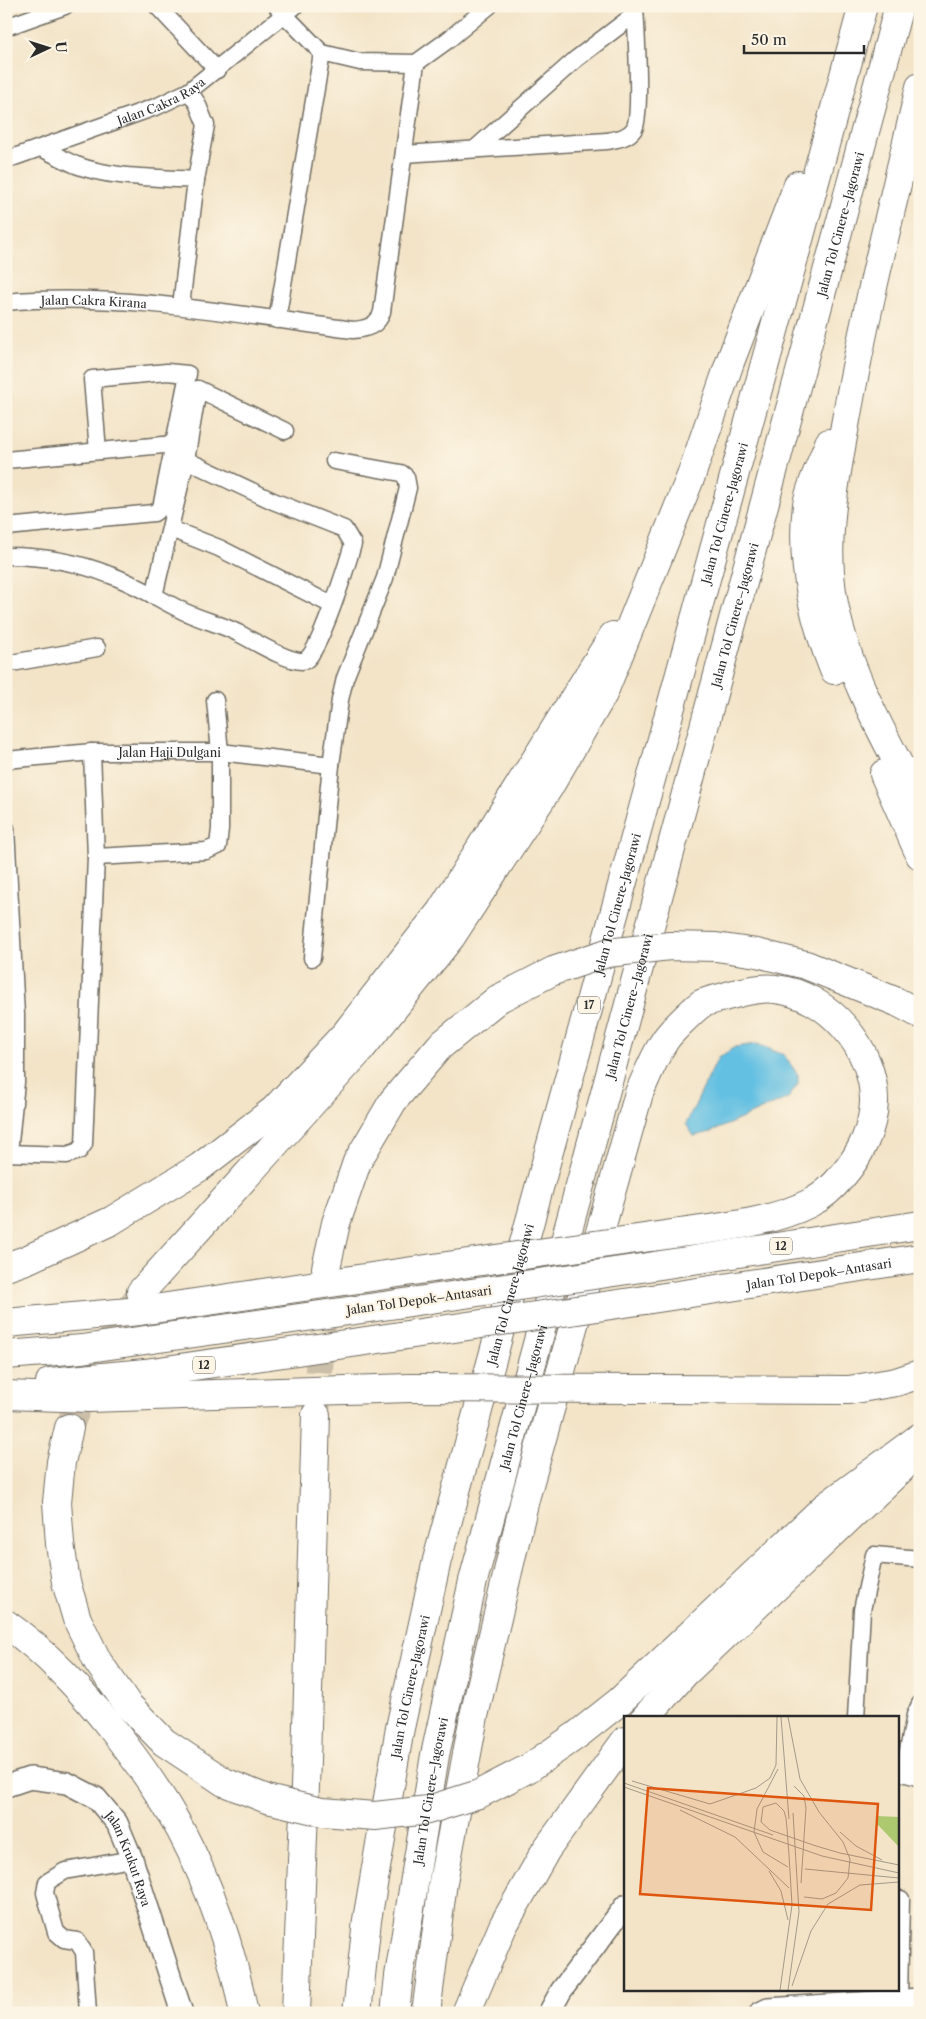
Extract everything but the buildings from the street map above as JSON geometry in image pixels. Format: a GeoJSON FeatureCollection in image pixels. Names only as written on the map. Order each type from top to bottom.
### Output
{"type":"FeatureCollection","features":[{"type":"Feature","properties":{"kind":"highway","name":"Jalan Tol Cinere-Jagorawi"},"geometry":{"type":"LineString","coordinates":[[357,2013],[367,1920],[400,1728],[437,1560],[863,6]]}},
{"type":"Feature","properties":{"kind":"highway","name":"Jalan Tol Cinere–Jagorawi"},"geometry":{"type":"LineString","coordinates":[[396,2013],[399,1976],[435,1755],[473,1581],[900,6]]}},
{"type":"Feature","properties":{"kind":"highway"},"geometry":{"type":"LineString","coordinates":[[141,1292],[360,1050],[451,937],[549,787],[603,694],[691,476],[730,362],[854,40]]}},
{"type":"Feature","properties":{"kind":"highway"},"geometry":{"type":"LineString","coordinates":[[920,87],[854,376],[831,506],[828,556],[834,603],[846,651],[865,696],[920,805]]}},
{"type":"Feature","properties":{"kind":"highway"},"geometry":{"type":"LineString","coordinates":[[854,376],[807,503],[805,555],[814,609],[833,668],[896,799],[920,855]]}},
{"type":"Feature","properties":{"kind":"highway"},"geometry":{"type":"LineString","coordinates":[[6,1267],[26,1260],[111,1220],[200,1167],[274,1110],[346,1034],[441,911],[650,577]]}},
{"type":"Feature","properties":{"kind":"highway"},"geometry":{"type":"LineString","coordinates":[[326,1268],[336,1223],[357,1162],[393,1101],[440,1046],[498,999],[553,971],[607,953],[670,946],[716,947],[766,955],[806,965],[908,1008]]}},
{"type":"Feature","properties":{"kind":"highway"},"geometry":{"type":"LineString","coordinates":[[6,1323],[140,1311],[433,1268],[651,1236],[748,1222],[783,1214],[811,1203],[835,1184],[855,1160],[870,1129],[874,1102],[870,1072],[855,1040],[831,1013],[805,997],[775,989],[742,992],[702,1004],[664,1040],[639,1093],[525,1499],[474,1716],[443,1882],[426,2013]]}},
{"type":"Feature","properties":{"kind":"highway","name":"Jalan Tol Depok–Antasari"},"geometry":{"type":"LineString","coordinates":[[6,1355],[82,1349],[641,1268],[920,1225]]}},
{"type":"Feature","properties":{"kind":"highway","name":"Jalan Tol Depok–Antasari"},"geometry":{"type":"LineString","coordinates":[[6,1386],[145,1373],[920,1258]]}},
{"type":"Feature","properties":{"kind":"highway"},"geometry":{"type":"LineString","coordinates":[[6,1395],[89,1398],[410,1388],[849,1390],[896,1382],[920,1374]]}},
{"type":"Feature","properties":{"kind":"highway"},"geometry":{"type":"LineString","coordinates":[[296,2013],[306,1760],[316,1415]]}},
{"type":"Feature","properties":{"kind":"highway"},"geometry":{"type":"LineString","coordinates":[[69,1428],[61,1462],[57,1502],[60,1544],[66,1582],[77,1619],[98,1662],[128,1705],[164,1742],[224,1782],[267,1799],[322,1812],[375,1816],[428,1810],[479,1794],[529,1768],[577,1735],[620,1701],[825,1507],[920,1437]]}},
{"type":"Feature","properties":{"kind":"highway"},"geometry":{"type":"LineString","coordinates":[[647,1716],[685,1673],[920,1452]]}},
{"type":"Feature","properties":{"kind":"highway"},"geometry":{"type":"LineString","coordinates":[[6,1624],[25,1637],[85,1694],[140,1765],[176,1823],[213,1904],[238,1979],[244,2013]]}},
{"type":"Feature","properties":{"kind":"highway"},"geometry":{"type":"LineString","coordinates":[[466,2013],[502,1926],[546,1850],[624,1742]]}},
{"type":"Feature","properties":{"kind":"street"},"geometry":{"type":"LineString","coordinates":[[6,27],[65,6]]}},
{"type":"Feature","properties":{"kind":"street"},"geometry":{"type":"LineString","coordinates":[[157,6],[217,70]]}},
{"type":"Feature","properties":{"kind":"street"},"geometry":{"type":"LineString","coordinates":[[285,9],[322,53],[360,62],[416,63],[448,40],[489,6]]}},
{"type":"Feature","properties":{"kind":"street","name":"Jalan Cakra Raya"},"geometry":{"type":"LineString","coordinates":[[6,160],[158,106],[188,91],[217,70],[285,9]]}},
{"type":"Feature","properties":{"kind":"street"},"geometry":{"type":"LineString","coordinates":[[416,63],[404,154],[620,139],[631,132],[636,125],[638,112],[635,10]]}},
{"type":"Feature","properties":{"kind":"street"},"geometry":{"type":"LineString","coordinates":[[476,148],[576,59],[635,10]]}},
{"type":"Feature","properties":{"kind":"street"},"geometry":{"type":"LineString","coordinates":[[277,320],[322,53]]}},
{"type":"Feature","properties":{"kind":"street"},"geometry":{"type":"LineString","coordinates":[[181,306],[196,180],[206,125],[197,103],[188,91]]}},
{"type":"Feature","properties":{"kind":"street"},"geometry":{"type":"LineString","coordinates":[[41,148],[76,165],[102,171],[196,180]]}},
{"type":"Feature","properties":{"kind":"street","name":"Jalan Cakra Kirana"},"geometry":{"type":"LineString","coordinates":[[6,302],[44,299],[87,299],[181,306],[354,330],[373,325],[380,319],[404,154]]}},
{"type":"Feature","properties":{"kind":"street"},"geometry":{"type":"LineString","coordinates":[[6,527],[154,513],[160,508],[188,374],[167,372],[92,379],[98,451]]}},
{"type":"Feature","properties":{"kind":"street"},"geometry":{"type":"LineString","coordinates":[[154,596],[186,460],[198,389],[285,430]]}},
{"type":"Feature","properties":{"kind":"street"},"geometry":{"type":"LineString","coordinates":[[6,460],[174,444]]}},
{"type":"Feature","properties":{"kind":"street"},"geometry":{"type":"LineString","coordinates":[[6,556],[65,561],[111,575],[186,612],[233,630],[298,662],[306,661],[313,652],[332,605],[353,544],[344,529],[273,501],[186,460]]}},
{"type":"Feature","properties":{"kind":"street"},"geometry":{"type":"LineString","coordinates":[[312,958],[331,765],[340,700],[345,678],[385,578],[408,488],[406,477],[401,473],[334,461]]}},
{"type":"Feature","properties":{"kind":"street"},"geometry":{"type":"LineString","coordinates":[[171,529],[219,548],[332,605]]}},
{"type":"Feature","properties":{"kind":"street"},"geometry":{"type":"LineString","coordinates":[[6,664],[97,648]]}},
{"type":"Feature","properties":{"kind":"street"},"geometry":{"type":"LineString","coordinates":[[96,857],[206,851],[218,846],[220,840],[220,752],[216,700]]}},
{"type":"Feature","properties":{"kind":"street"},"geometry":{"type":"LineString","coordinates":[[6,828],[16,1015],[16,1082],[8,1153],[67,1155],[79,1151],[84,1144],[96,857],[92,752]]}},
{"type":"Feature","properties":{"kind":"street","name":"Jalan Haji Dulgani"},"geometry":{"type":"LineString","coordinates":[[6,760],[92,752],[220,752],[331,765]]}},
{"type":"Feature","properties":{"kind":"street"},"geometry":{"type":"LineString","coordinates":[[856,1716],[862,1610],[874,1555],[920,1560]]}},
{"type":"Feature","properties":{"kind":"street"},"geometry":{"type":"LineString","coordinates":[[907,1772],[915,1715],[920,1704]]}},
{"type":"Feature","properties":{"kind":"street","name":"Jalan Krukut Raya"},"geometry":{"type":"LineString","coordinates":[[6,1786],[30,1778],[67,1783],[96,1798],[117,1823],[132,1859],[182,2013]]}},
{"type":"Feature","properties":{"kind":"street"},"geometry":{"type":"LineString","coordinates":[[88,2013],[84,1952],[77,1941],[64,1939],[56,1932],[45,1893],[47,1882],[65,1871],[132,1859]]}},
{"type":"Feature","properties":{"kind":"street"},"geometry":{"type":"LineString","coordinates":[[899,2000],[898,1963],[901,1899]]}},
{"type":"Feature","properties":{"kind":"street"},"geometry":{"type":"LineString","coordinates":[[549,2013],[561,1990],[624,1907]]}},
{"type":"Feature","properties":{"kind":"street"},"geometry":{"type":"LineString","coordinates":[[760,2013],[768,2009],[920,2000]]}},
{"type":"Feature","properties":{"kind":"water"},"geometry":{"type":"Polygon","coordinates":[[[757,1044],[784,1055],[798,1075],[798,1084],[788,1098],[711,1132],[694,1136],[686,1124],[718,1058],[735,1047],[757,1044]]]}},
{"type":"Feature","properties":{"kind":"tunnel"},"geometry":{"type":"LineString","coordinates":[[316,1414],[326,1268]]}},
{"type":"Feature","properties":{"kind":"tunnel"},"geometry":{"type":"LineString","coordinates":[[69,1428],[93,1367],[139,1295]]}}]}
